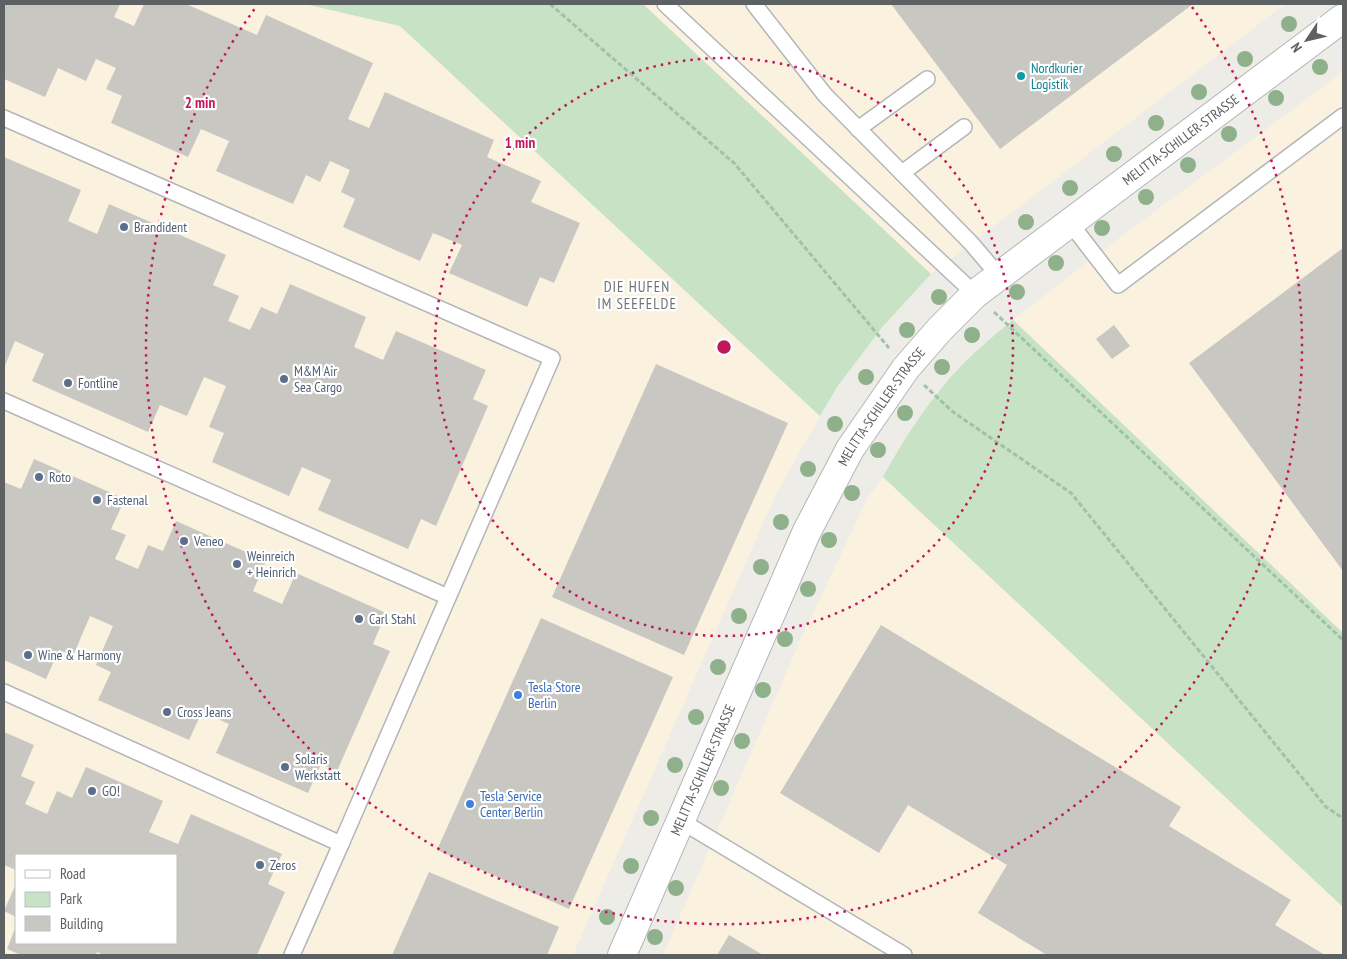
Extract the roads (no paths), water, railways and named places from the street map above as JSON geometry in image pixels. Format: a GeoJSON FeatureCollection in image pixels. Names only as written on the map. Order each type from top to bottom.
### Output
{"type":"FeatureCollection","features":[{"type":"Feature","properties":{"kind":"street","name":"MELITTA-SCHILLER-STRASSE"},"geometry":{"type":"LineString","coordinates":[[622,955],[807,531],[850,449],[906,368],[940,329],[975,294],[1343,18]]}},
{"type":"Feature","properties":{"kind":"lane"},"geometry":{"type":"LineString","coordinates":[[665,4],[975,294]]}},
{"type":"Feature","properties":{"kind":"lane"},"geometry":{"type":"LineString","coordinates":[[754,4],[825,95],[971,243],[999,276]]}},
{"type":"Feature","properties":{"kind":"lane"},"geometry":{"type":"LineString","coordinates":[[858,129],[927,78]]}},
{"type":"Feature","properties":{"kind":"lane"},"geometry":{"type":"LineString","coordinates":[[1070,222],[1118,285],[1343,116]]}},
{"type":"Feature","properties":{"kind":"lane"},"geometry":{"type":"LineString","coordinates":[[4,118],[552,358],[292,955]]}},
{"type":"Feature","properties":{"kind":"lane"},"geometry":{"type":"LineString","coordinates":[[902,173],[964,127]]}},
{"type":"Feature","properties":{"kind":"lane"},"geometry":{"type":"LineString","coordinates":[[4,401],[448,597]]}},
{"type":"Feature","properties":{"kind":"lane"},"geometry":{"type":"LineString","coordinates":[[4,692],[341,844]]}},
{"type":"Feature","properties":{"kind":"lane"},"geometry":{"type":"LineString","coordinates":[[681,821],[904,955]]}},
{"type":"Feature","properties":{"kind":"place","name":"Nordkurier Logistik"},"geometry":{"type":"Point","coordinates":[1021,76]}},
{"type":"Feature","properties":{"kind":"place","name":"Brandident"},"geometry":{"type":"Point","coordinates":[124,227]}},
{"type":"Feature","properties":{"kind":"place","name":"M&M Air Sea Cargo"},"geometry":{"type":"Point","coordinates":[284,379]}},
{"type":"Feature","properties":{"kind":"place","name":"Fontline"},"geometry":{"type":"Point","coordinates":[68,383]}},
{"type":"Feature","properties":{"kind":"place","name":"Roto"},"geometry":{"type":"Point","coordinates":[39,477]}},
{"type":"Feature","properties":{"kind":"place","name":"Fastenal"},"geometry":{"type":"Point","coordinates":[97,500]}},
{"type":"Feature","properties":{"kind":"place","name":"Veneo"},"geometry":{"type":"Point","coordinates":[184,541]}},
{"type":"Feature","properties":{"kind":"place","name":"Weinreich + Heinrich"},"geometry":{"type":"Point","coordinates":[237,564]}},
{"type":"Feature","properties":{"kind":"place","name":"Carl Stahl"},"geometry":{"type":"Point","coordinates":[359,619]}},
{"type":"Feature","properties":{"kind":"place","name":"Wine & Harmony"},"geometry":{"type":"Point","coordinates":[28,655]}},
{"type":"Feature","properties":{"kind":"place","name":"Tesla Store Berlin"},"geometry":{"type":"Point","coordinates":[518,695]}},
{"type":"Feature","properties":{"kind":"place","name":"Cross Jeans"},"geometry":{"type":"Point","coordinates":[167,712]}},
{"type":"Feature","properties":{"kind":"place","name":"Solaris Werkstatt"},"geometry":{"type":"Point","coordinates":[285,767]}},
{"type":"Feature","properties":{"kind":"place","name":"GO!"},"geometry":{"type":"Point","coordinates":[92,791]}},
{"type":"Feature","properties":{"kind":"place","name":"Tesla Service Center Berlin"},"geometry":{"type":"Point","coordinates":[470,804]}},
{"type":"Feature","properties":{"kind":"place","name":"Zeros"},"geometry":{"type":"Point","coordinates":[260,865]}},
{"type":"Feature","properties":{"kind":"district","name":"DIE HUFEN IM SEEFELDE"},"geometry":{"type":"Point","coordinates":[637,294]}}]}
